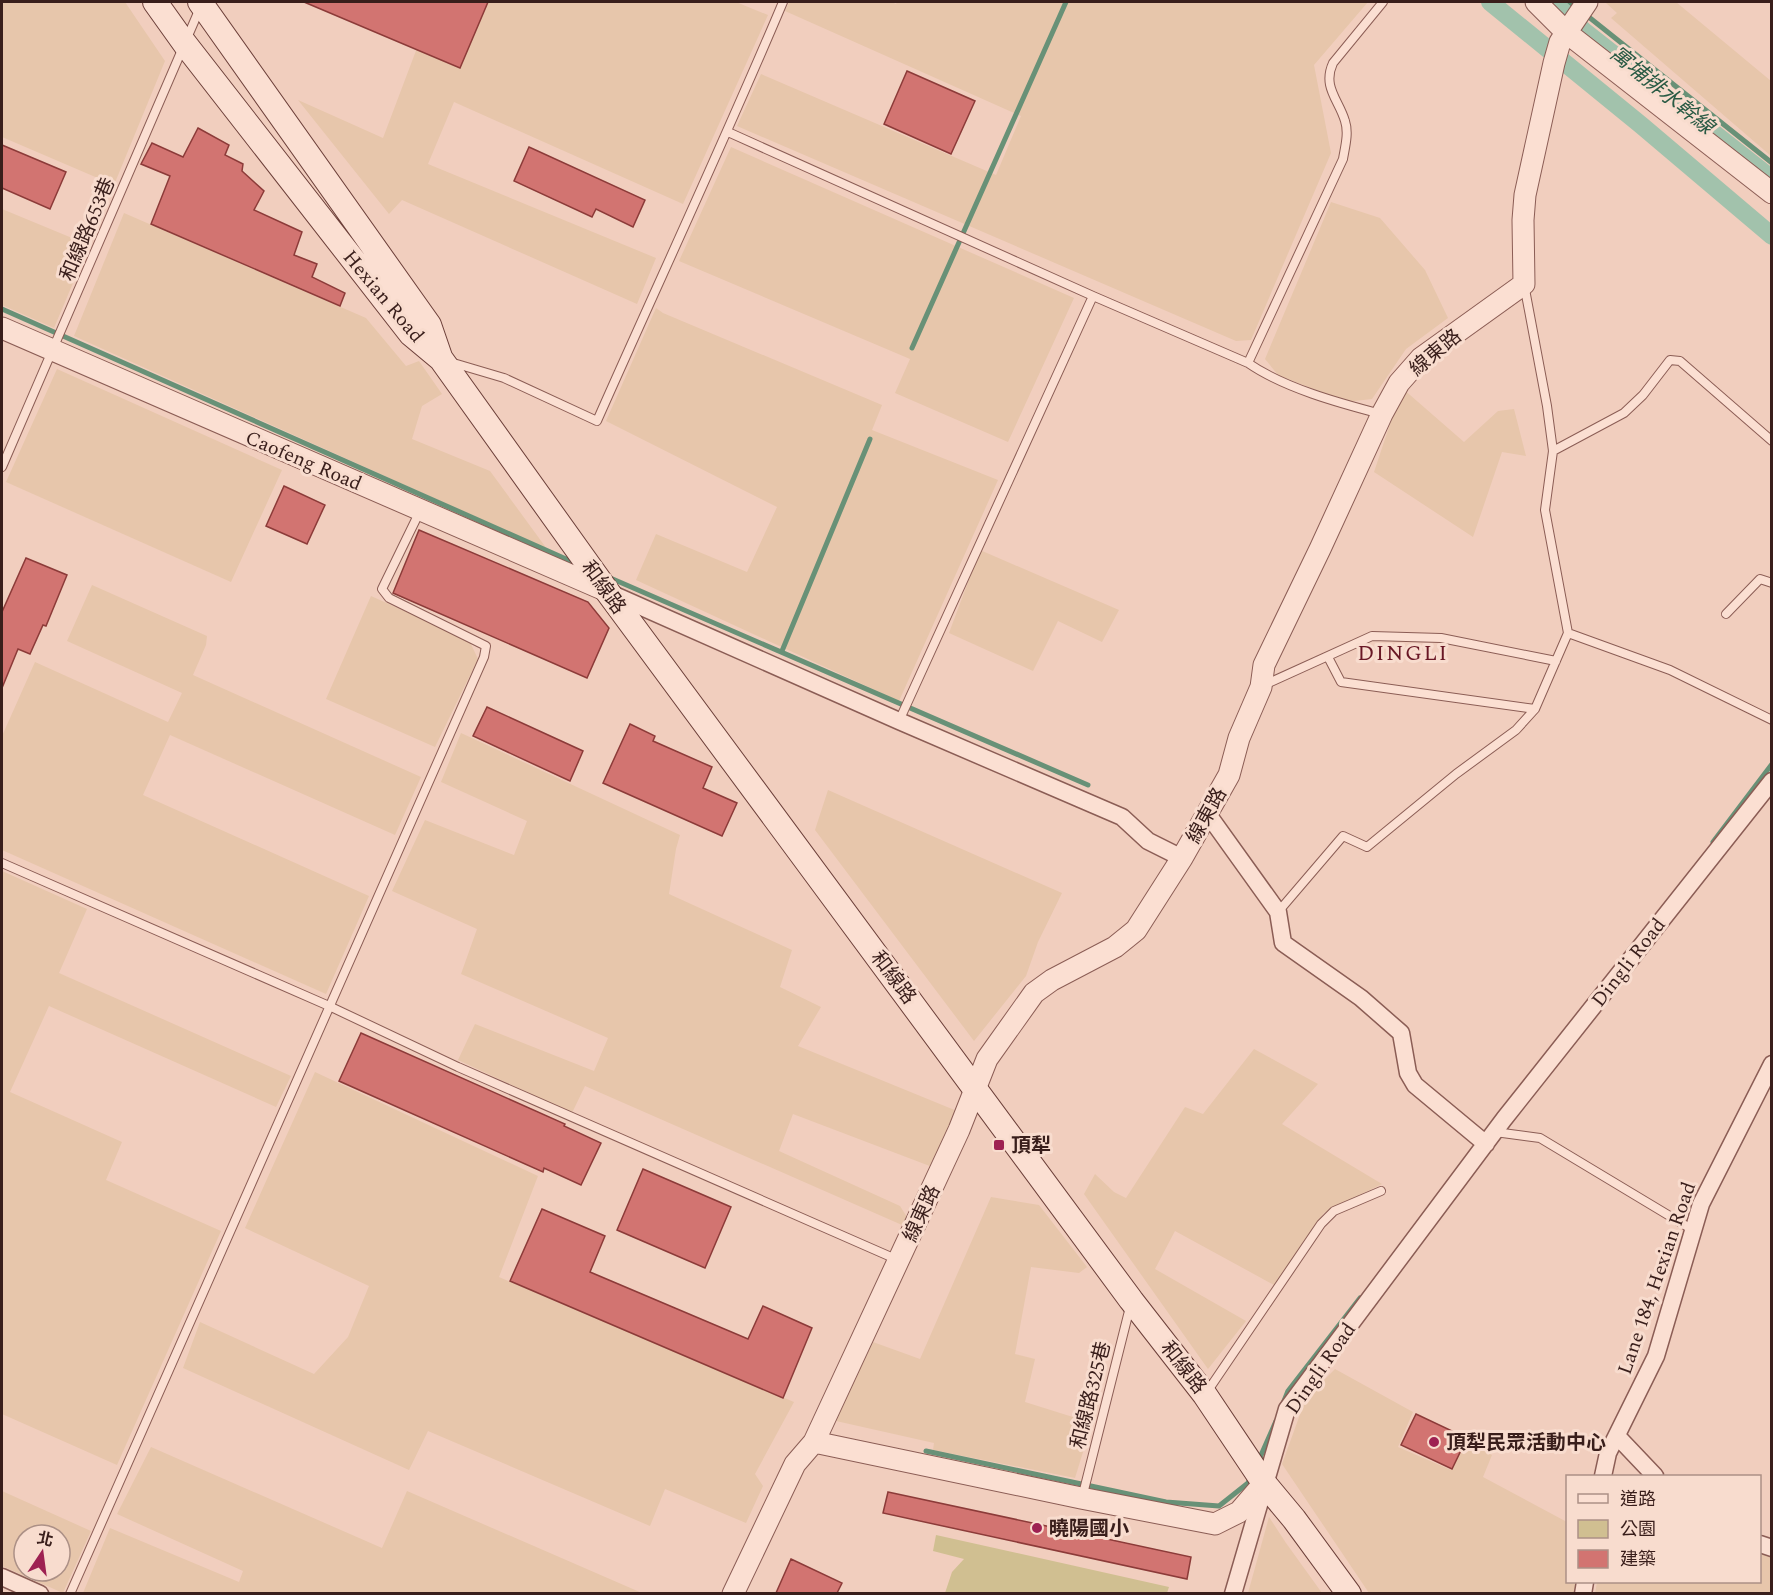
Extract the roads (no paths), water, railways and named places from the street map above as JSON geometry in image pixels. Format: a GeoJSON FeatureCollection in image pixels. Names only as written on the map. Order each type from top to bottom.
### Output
{"type":"FeatureCollection","features":[{"type":"Feature","properties":{"kind":"main road","name":"Hexian Road"},"geometry":{"type":"LineString","coordinates":[[154,2],[411,334],[441,359]]}},
{"type":"Feature","properties":{"kind":"main road","name":"Hexian Road"},"geometry":{"type":"LineString","coordinates":[[201,2],[429,325],[441,359]]}},
{"type":"Feature","properties":{"kind":"main road","name":"和線路"},"geometry":{"type":"LineString","coordinates":[[441,359],[607,591],[1131,1300],[1205,1395],[1264,1483],[1349,1593]]}},
{"type":"Feature","properties":{"kind":"street"},"geometry":{"type":"LineString","coordinates":[[1536,2],[1576,19],[1772,193]]}},
{"type":"Feature","properties":{"kind":"street"},"geometry":{"type":"LineString","coordinates":[[1524,284],[1525,195],[1554,63],[1576,19]]}},
{"type":"Feature","properties":{"kind":"street","name":"線東路"},"geometry":{"type":"LineString","coordinates":[[733,1593],[795,1464],[813,1442],[959,1130],[987,1059],[1034,993],[1052,980],[1115,947],[1136,930],[1182,858],[1228,775],[1239,738],[1261,687],[1264,664],[1382,414],[1399,383],[1421,358],[1524,284]]}},
{"type":"Feature","properties":{"kind":"street","name":"Caofeng Road"},"geometry":{"type":"LineString","coordinates":[[2,328],[607,591]]}},
{"type":"Feature","properties":{"kind":"street"},"geometry":{"type":"LineString","coordinates":[[607,591],[899,722],[1122,817],[1148,841],[1182,858]]}},
{"type":"Feature","properties":{"kind":"street","name":"Dingli Road"},"geometry":{"type":"LineString","coordinates":[[813,1442],[1215,1524],[1239,1512],[1264,1483],[1287,1409],[1490,1138],[1772,780]]}},
{"type":"Feature","properties":{"kind":"street"},"geometry":{"type":"LineString","coordinates":[[1207,813],[1278,912],[1283,943],[1361,998],[1401,1033],[1408,1073],[1414,1085],[1490,1138]]}},
{"type":"Feature","properties":{"kind":"street","name":"Lane 184, Hexian Road"},"geometry":{"type":"LineString","coordinates":[[1603,1475],[1608,1453],[1656,1356],[1701,1204],[1772,1064]]}},
{"type":"Feature","properties":{"kind":"street"},"geometry":{"type":"LineString","coordinates":[[1617,1436],[1654,1475]]}},
{"type":"Feature","properties":{"kind":"street"},"geometry":{"type":"LineString","coordinates":[[1233,1593],[1264,1483]]}},
{"type":"Feature","properties":{"kind":"street"},"geometry":{"type":"LineString","coordinates":[[2,1577],[40,1593]]}},
{"type":"Feature","properties":{"kind":"lane","name":"和線路653巷"},"geometry":{"type":"LineString","coordinates":[[2,467],[185,44],[201,2]]}},
{"type":"Feature","properties":{"kind":"lane"},"geometry":{"type":"LineString","coordinates":[[441,359],[504,378],[597,420],[728,132],[783,2]]}},
{"type":"Feature","properties":{"kind":"lane"},"geometry":{"type":"LineString","coordinates":[[1248,363],[1343,159],[1347,138],[1345,121],[1330,86],[1328,73],[1333,63],[1383,2]]}},
{"type":"Feature","properties":{"kind":"lane"},"geometry":{"type":"LineString","coordinates":[[728,132],[1248,363],[1264,374],[1338,403],[1382,414]]}},
{"type":"Feature","properties":{"kind":"lane"},"geometry":{"type":"LineString","coordinates":[[1278,912],[1343,836],[1367,847],[1456,774],[1516,730],[1535,709],[1568,633],[1545,510],[1553,451],[1524,284]]}},
{"type":"Feature","properties":{"kind":"lane"},"geometry":{"type":"LineString","coordinates":[[899,722],[1093,296]]}},
{"type":"Feature","properties":{"kind":"lane"},"geometry":{"type":"LineString","coordinates":[[1553,451],[1624,413],[1643,395],[1670,360],[1680,361],[1772,441]]}},
{"type":"Feature","properties":{"kind":"lane"},"geometry":{"type":"LineString","coordinates":[[70,1593],[484,657],[486,646],[389,598],[382,589],[420,510]]}},
{"type":"Feature","properties":{"kind":"lane"},"geometry":{"type":"LineString","coordinates":[[1726,614],[1760,579],[1772,583]]}},
{"type":"Feature","properties":{"kind":"lane"},"geometry":{"type":"LineString","coordinates":[[1568,633],[1670,670],[1772,720]]}},
{"type":"Feature","properties":{"kind":"lane"},"geometry":{"type":"LineString","coordinates":[[1261,687],[1372,636],[1441,638],[1556,661]]}},
{"type":"Feature","properties":{"kind":"lane"},"geometry":{"type":"LineString","coordinates":[[1328,657],[1341,682],[1535,709]]}},
{"type":"Feature","properties":{"kind":"lane"},"geometry":{"type":"LineString","coordinates":[[2,863],[329,1006],[458,1067],[899,1261]]}},
{"type":"Feature","properties":{"kind":"lane"},"geometry":{"type":"LineString","coordinates":[[1490,1138],[1540,1138],[1693,1230]]}},
{"type":"Feature","properties":{"kind":"lane"},"geometry":{"type":"LineString","coordinates":[[1205,1395],[1321,1224],[1334,1211],[1381,1191]]}},
{"type":"Feature","properties":{"kind":"lane","name":"和線路325巷"},"geometry":{"type":"LineString","coordinates":[[1081,1498],[1131,1300]]}},
{"type":"Feature","properties":{"kind":"waterway"},"geometry":{"type":"LineString","coordinates":[[912,348],[1066,2]]}},
{"type":"Feature","properties":{"kind":"waterway"},"geometry":{"type":"LineString","coordinates":[[1490,2],[1772,236]]}},
{"type":"Feature","properties":{"kind":"waterway","name":"寓埔排水幹線"},"geometry":{"type":"LineString","coordinates":[[1553,2],[1584,31],[1772,179]]}},
{"type":"Feature","properties":{"kind":"waterway"},"geometry":{"type":"LineString","coordinates":[[1569,2],[1578,9]]}},
{"type":"Feature","properties":{"kind":"waterway"},"geometry":{"type":"LineString","coordinates":[[1585,14],[1772,163]]}},
{"type":"Feature","properties":{"kind":"waterway"},"geometry":{"type":"LineString","coordinates":[[2,309],[575,563]]}},
{"type":"Feature","properties":{"kind":"waterway"},"geometry":{"type":"LineString","coordinates":[[782,651],[870,439]]}},
{"type":"Feature","properties":{"kind":"waterway"},"geometry":{"type":"LineString","coordinates":[[608,577],[1088,785]]}},
{"type":"Feature","properties":{"kind":"waterway"},"geometry":{"type":"LineString","coordinates":[[1713,842],[1772,764]]}},
{"type":"Feature","properties":{"kind":"waterway"},"geometry":{"type":"LineString","coordinates":[[1284,1401],[1288,1391],[1360,1298]]}},
{"type":"Feature","properties":{"kind":"waterway"},"geometry":{"type":"LineString","coordinates":[[1258,1462],[1276,1421]]}},
{"type":"Feature","properties":{"kind":"waterway"},"geometry":{"type":"LineString","coordinates":[[926,1451],[1166,1502],[1219,1506],[1248,1483],[1251,1476]]}},
{"type":"Feature","properties":{"kind":"place","name":"頂犁"},"geometry":{"type":"Point","coordinates":[999,1145]}},
{"type":"Feature","properties":{"kind":"place","name":"頂犁民眾活動中心"},"geometry":{"type":"Point","coordinates":[1434,1442]}},
{"type":"Feature","properties":{"kind":"place","name":"曉陽國小"},"geometry":{"type":"Point","coordinates":[1037,1528]}},
{"type":"Feature","properties":{"kind":"district","name":"DINGLI"},"geometry":{"type":"Point","coordinates":[1403,652]}}]}
